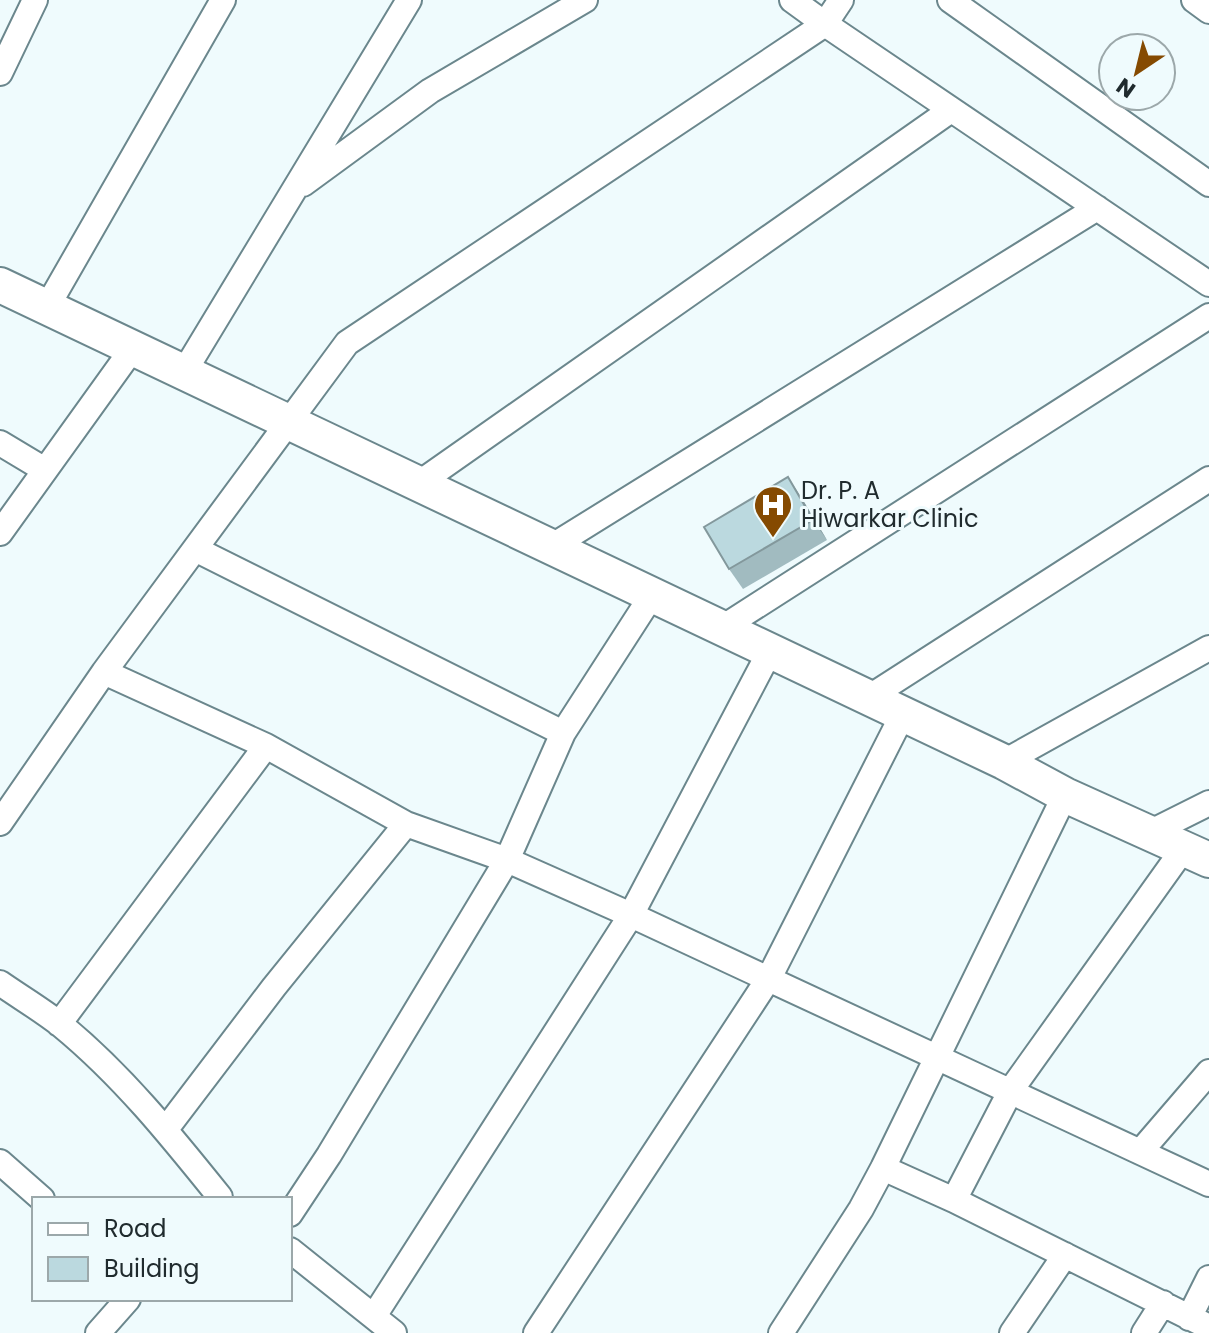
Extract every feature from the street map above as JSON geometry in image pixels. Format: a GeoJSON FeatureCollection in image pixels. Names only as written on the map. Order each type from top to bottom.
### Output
{"type":"FeatureCollection","features":[{"type":"Feature","properties":{"kind":"street"},"geometry":{"type":"LineString","coordinates":[[0,73],[35,0]]}},
{"type":"Feature","properties":{"kind":"street"},"geometry":{"type":"LineString","coordinates":[[47,307],[223,0]]}},
{"type":"Feature","properties":{"kind":"street"},"geometry":{"type":"LineString","coordinates":[[184,372],[409,0]]}},
{"type":"Feature","properties":{"kind":"street"},"geometry":{"type":"LineString","coordinates":[[294,191],[430,91],[585,0]]}},
{"type":"Feature","properties":{"kind":"street"},"geometry":{"type":"LineString","coordinates":[[792,0],[1209,284]]}},
{"type":"Feature","properties":{"kind":"street"},"geometry":{"type":"LineString","coordinates":[[0,823],[104,672],[347,343],[825,24],[841,0]]}},
{"type":"Feature","properties":{"kind":"street"},"geometry":{"type":"LineString","coordinates":[[950,0],[1209,184]]}},
{"type":"Feature","properties":{"kind":"street"},"geometry":{"type":"LineString","coordinates":[[1194,0],[1209,11]]}},
{"type":"Feature","properties":{"kind":"street"},"geometry":{"type":"LineString","coordinates":[[418,484],[951,110]]}},
{"type":"Feature","properties":{"kind":"street"},"geometry":{"type":"LineString","coordinates":[[551,547],[1097,208]]}},
{"type":"Feature","properties":{"kind":"street"},"geometry":{"type":"LineString","coordinates":[[0,285],[1004,762],[1065,795],[1196,854],[1011,1090],[954,1200]]}},
{"type":"Feature","properties":{"kind":"street"},"geometry":{"type":"LineString","coordinates":[[722,628],[1209,316]]}},
{"type":"Feature","properties":{"kind":"street"},"geometry":{"type":"LineString","coordinates":[[0,533],[133,348]]}},
{"type":"Feature","properties":{"kind":"street"},"geometry":{"type":"LineString","coordinates":[[0,443],[45,470]]}},
{"type":"Feature","properties":{"kind":"street"},"geometry":{"type":"LineString","coordinates":[[868,698],[1209,479]]}},
{"type":"Feature","properties":{"kind":"street"},"geometry":{"type":"LineString","coordinates":[[195,549],[563,733]]}},
{"type":"Feature","properties":{"kind":"street"},"geometry":{"type":"LineString","coordinates":[[292,1211],[507,860],[563,733],[652,595]]}},
{"type":"Feature","properties":{"kind":"street"},"geometry":{"type":"LineString","coordinates":[[1004,762],[1209,648]]}},
{"type":"Feature","properties":{"kind":"street"},"geometry":{"type":"LineString","coordinates":[[374,1316],[631,915],[770,651]]}},
{"type":"Feature","properties":{"kind":"street"},"geometry":{"type":"LineString","coordinates":[[104,672],[266,746],[406,824],[507,860],[631,915],[1209,1184]]}},
{"type":"Feature","properties":{"kind":"street"},"geometry":{"type":"LineString","coordinates":[[536,1333],[769,978],[903,714]]}},
{"type":"Feature","properties":{"kind":"street"},"geometry":{"type":"LineString","coordinates":[[59,1024],[266,746]]}},
{"type":"Feature","properties":{"kind":"street"},"geometry":{"type":"LineString","coordinates":[[781,1333],[861,1209],[883,1168],[1065,795]]}},
{"type":"Feature","properties":{"kind":"street"},"geometry":{"type":"LineString","coordinates":[[1151,832],[1209,803]]}},
{"type":"Feature","properties":{"kind":"street"},"geometry":{"type":"LineString","coordinates":[[166,1129],[274,987],[406,824]]}},
{"type":"Feature","properties":{"kind":"street"},"geometry":{"type":"LineString","coordinates":[[0,983],[59,1024],[118,1076],[166,1129],[219,1197]]}},
{"type":"Feature","properties":{"kind":"street"},"geometry":{"type":"LineString","coordinates":[[1141,1151],[1209,1072]]}},
{"type":"Feature","properties":{"kind":"street"},"geometry":{"type":"LineString","coordinates":[[0,1162],[40,1197]]}},
{"type":"Feature","properties":{"kind":"street"},"geometry":{"type":"LineString","coordinates":[[883,1168],[1199,1322],[1209,1278]]}},
{"type":"Feature","properties":{"kind":"street"},"geometry":{"type":"LineString","coordinates":[[292,1252],[394,1333]]}},
{"type":"Feature","properties":{"kind":"street"},"geometry":{"type":"LineString","coordinates":[[1012,1333],[1065,1255]]}},
{"type":"Feature","properties":{"kind":"street"},"geometry":{"type":"LineString","coordinates":[[98,1333],[126,1301]]}},
{"type":"Feature","properties":{"kind":"street"},"geometry":{"type":"LineString","coordinates":[[1144,1333],[1163,1303]]}},
{"type":"Feature","properties":{"kind":"building"},"geometry":{"type":"Polygon","coordinates":[[[788,477],[813,520],[729,569],[704,527],[788,477]]]}},
{"type":"Feature","properties":{"kind":"place","name":"Dr. P. A Hiwarkar Clinic"},"geometry":{"type":"Point","coordinates":[773,539]}}]}
